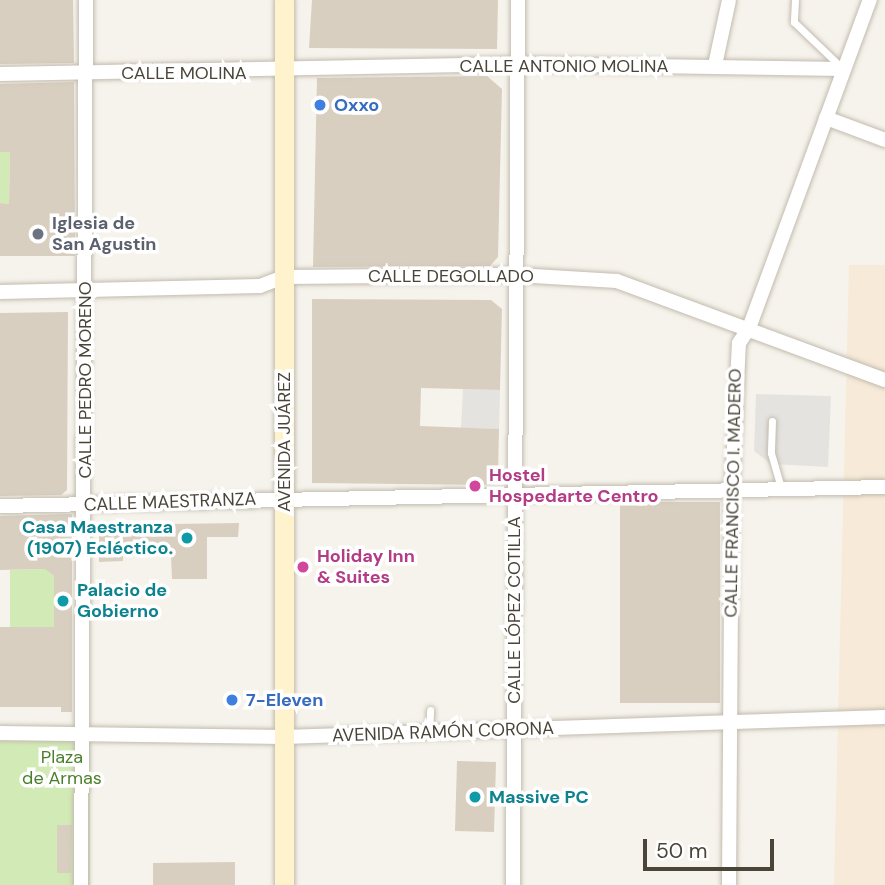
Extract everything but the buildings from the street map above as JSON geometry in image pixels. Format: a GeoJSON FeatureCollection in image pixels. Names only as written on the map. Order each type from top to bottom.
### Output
{"type":"FeatureCollection","features":[{"type":"Feature","properties":{"kind":"main road","name":"AVENIDA JUÁREZ"},"geometry":{"type":"LineString","coordinates":[[284,0],[284,885]]}},
{"type":"Feature","properties":{"kind":"street","name":"CALLE PEDRO MORENO"},"geometry":{"type":"LineString","coordinates":[[81,885],[86,0]]}},
{"type":"Feature","properties":{"kind":"street","name":"CALLE LÓPEZ COTILLA"},"geometry":{"type":"LineString","coordinates":[[513,885],[517,0]]}},
{"type":"Feature","properties":{"kind":"street"},"geometry":{"type":"LineString","coordinates":[[715,65],[729,0]]}},
{"type":"Feature","properties":{"kind":"street","name":"CALLE FRANCISCO I. MADERO"},"geometry":{"type":"LineString","coordinates":[[729,885],[734,372],[739,343],[749,328],[870,0]]}},
{"type":"Feature","properties":{"kind":"street","name":"CALLE ANTONIO MOLINA"},"geometry":{"type":"LineString","coordinates":[[284,71],[518,64],[844,69]]}},
{"type":"Feature","properties":{"kind":"street","name":"CALLE MOLINA"},"geometry":{"type":"LineString","coordinates":[[0,74],[284,71]]}},
{"type":"Feature","properties":{"kind":"street"},"geometry":{"type":"LineString","coordinates":[[826,118],[885,140]]}},
{"type":"Feature","properties":{"kind":"street","name":"CALLE DEGOLLADO"},"geometry":{"type":"LineString","coordinates":[[0,292],[260,286],[284,277],[517,275],[617,281],[885,380]]}},
{"type":"Feature","properties":{"kind":"street","name":"CALLE MAESTRANZA"},"geometry":{"type":"LineString","coordinates":[[0,506],[885,487]]}},
{"type":"Feature","properties":{"kind":"street","name":"AVENIDA RAMÓN CORONA"},"geometry":{"type":"LineString","coordinates":[[0,733],[284,737],[514,731],[729,720],[885,717]]}},
{"type":"Feature","properties":{"kind":"lane"},"geometry":{"type":"LineString","coordinates":[[795,0],[794,22],[844,69]]}},
{"type":"Feature","properties":{"kind":"lane"},"geometry":{"type":"LineString","coordinates":[[772,421],[771,453],[782,489]]}},
{"type":"Feature","properties":{"kind":"lane"},"geometry":{"type":"LineString","coordinates":[[429,733],[430,710]]}},
{"type":"Feature","properties":{"kind":"shaded area"},"geometry":{"type":"Polygon","coordinates":[[[849,265],[885,265],[885,885],[834,885],[849,265]]]}},
{"type":"Feature","properties":{"kind":"shaded area"},"geometry":{"type":"Polygon","coordinates":[[[463,389],[500,390],[499,429],[461,428],[463,389]]]}},
{"type":"Feature","properties":{"kind":"shaded area"},"geometry":{"type":"Polygon","coordinates":[[[756,394],[831,396],[828,467],[771,464],[754,451],[756,394]]]}},
{"type":"Feature","properties":{"kind":"green space"},"geometry":{"type":"Polygon","coordinates":[[[0,152],[10,152],[9,204],[0,203],[0,152]]]}},
{"type":"Feature","properties":{"kind":"green space"},"geometry":{"type":"Polygon","coordinates":[[[45,569],[54,576],[54,627],[10,627],[10,570],[45,569]]]}},
{"type":"Feature","properties":{"kind":"green space","name":"Plaza de Armas"},"geometry":{"type":"Polygon","coordinates":[[[0,741],[90,741],[90,885],[0,885],[0,741]]]}},
{"type":"Feature","properties":{"kind":"place","name":"Oxxo"},"geometry":{"type":"Point","coordinates":[320,105]}},
{"type":"Feature","properties":{"kind":"place","name":"Iglesia de San Agustin"},"geometry":{"type":"Point","coordinates":[38,234]}},
{"type":"Feature","properties":{"kind":"place","name":"Hostel Hospedarte Centro"},"geometry":{"type":"Point","coordinates":[475,486]}},
{"type":"Feature","properties":{"kind":"place","name":"Casa Maestranza (1907) Ecléctico."},"geometry":{"type":"Point","coordinates":[187,538]}},
{"type":"Feature","properties":{"kind":"place","name":"Holiday Inn & Suites"},"geometry":{"type":"Point","coordinates":[303,567]}},
{"type":"Feature","properties":{"kind":"place","name":"Palacio de Gobierno"},"geometry":{"type":"Point","coordinates":[63,601]}},
{"type":"Feature","properties":{"kind":"place","name":"7-Eleven"},"geometry":{"type":"Point","coordinates":[232,700]}},
{"type":"Feature","properties":{"kind":"place","name":"Massive PC"},"geometry":{"type":"Point","coordinates":[475,797]}}]}
